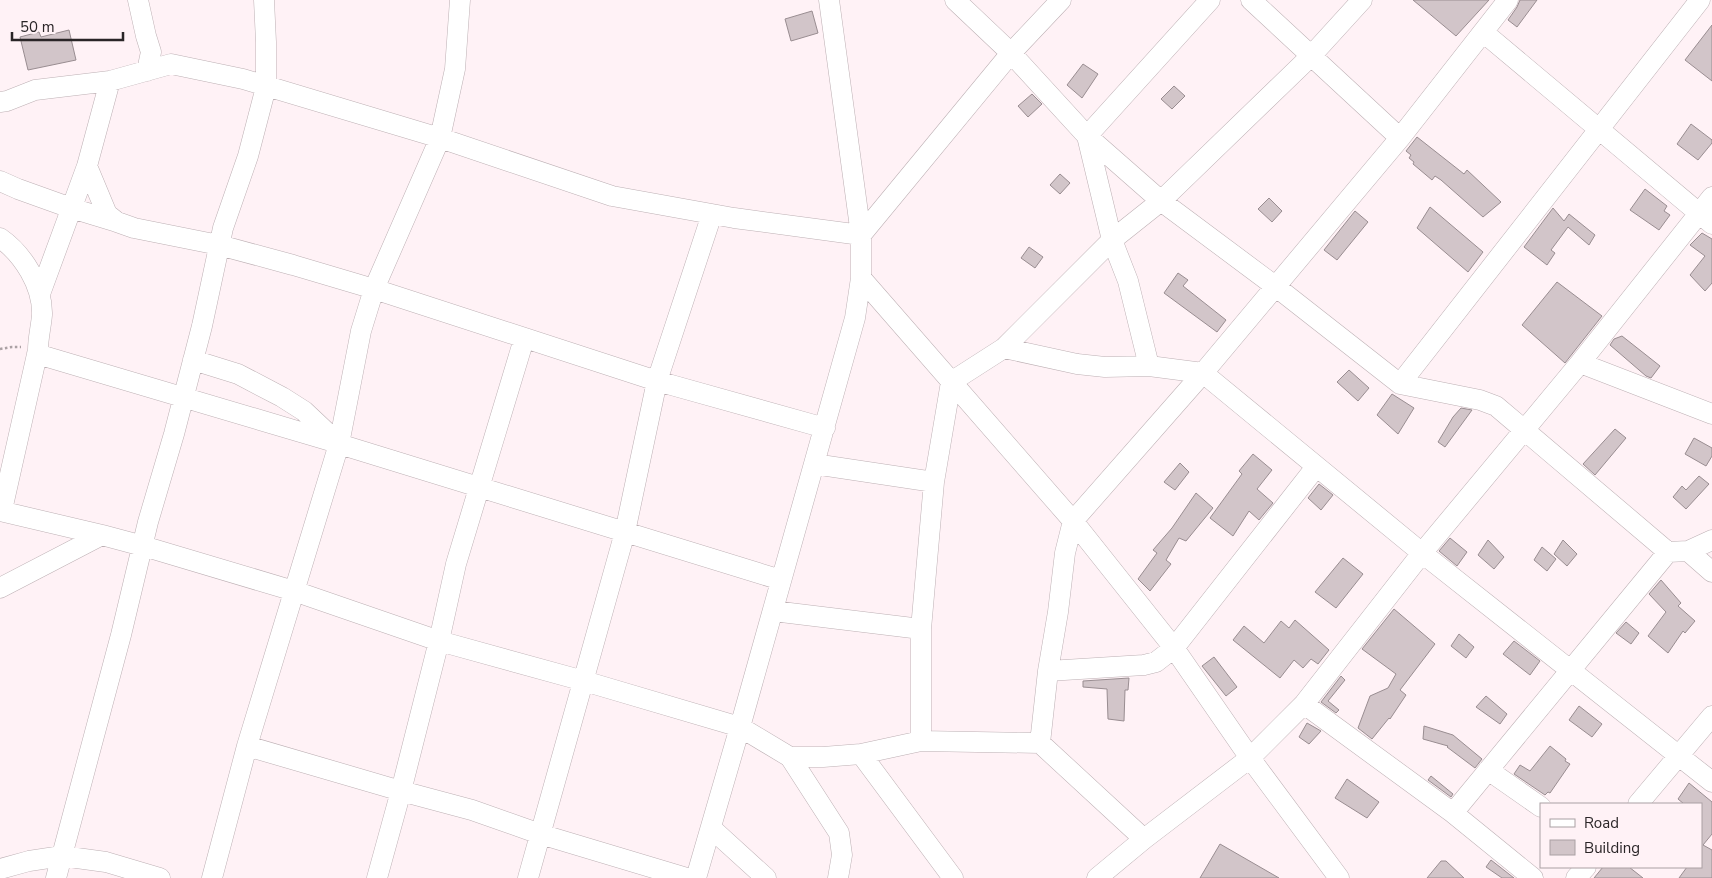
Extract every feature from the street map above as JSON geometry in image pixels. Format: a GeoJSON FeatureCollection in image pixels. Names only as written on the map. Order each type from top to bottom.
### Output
{"type":"FeatureCollection","features":[{"type":"Feature","properties":{"kind":"street"},"geometry":{"type":"LineString","coordinates":[[138,0],[151,52],[147,72]]}},
{"type":"Feature","properties":{"kind":"street"},"geometry":{"type":"LineString","coordinates":[[56,878],[121,635],[142,546],[202,326],[223,228],[248,156],[266,87],[264,0]]}},
{"type":"Feature","properties":{"kind":"street"},"geometry":{"type":"LineString","coordinates":[[212,878],[247,746],[338,444],[362,332],[374,289],[440,138],[455,69],[460,0]]}},
{"type":"Feature","properties":{"kind":"street"},"geometry":{"type":"LineString","coordinates":[[696,878],[855,318],[861,278],[861,235],[829,0]]}},
{"type":"Feature","properties":{"kind":"street"},"geometry":{"type":"LineString","coordinates":[[954,0],[1011,53],[1087,136],[1161,201],[1275,286],[1400,384],[1488,402],[1496,406],[1668,552],[1688,551],[1712,540]]}},
{"type":"Feature","properties":{"kind":"street"},"geometry":{"type":"LineString","coordinates":[[861,235],[1011,53],[1061,0]]}},
{"type":"Feature","properties":{"kind":"street"},"geometry":{"type":"LineString","coordinates":[[1087,136],[1210,0]]}},
{"type":"Feature","properties":{"kind":"street"},"geometry":{"type":"LineString","coordinates":[[1251,0],[1400,138]]}},
{"type":"Feature","properties":{"kind":"street"},"geometry":{"type":"LineString","coordinates":[[921,741],[921,629],[934,482],[951,382],[1004,348],[1112,240],[1161,201],[1311,56],[1362,0]]}},
{"type":"Feature","properties":{"kind":"street"},"geometry":{"type":"LineString","coordinates":[[1040,743],[1065,553],[1073,521],[1203,373],[1400,138],[1508,0]]}},
{"type":"Feature","properties":{"kind":"street"},"geometry":{"type":"LineString","coordinates":[[1400,384],[1700,0]]}},
{"type":"Feature","properties":{"kind":"street"},"geometry":{"type":"LineString","coordinates":[[1483,32],[1705,219]]}},
{"type":"Feature","properties":{"kind":"street"},"geometry":{"type":"LineString","coordinates":[[0,102],[8,101],[35,90],[110,81],[171,64],[244,80],[440,138],[612,196],[712,214],[861,235]]}},
{"type":"Feature","properties":{"kind":"street"},"geometry":{"type":"LineString","coordinates":[[40,294],[86,166],[110,81]]}},
{"type":"Feature","properties":{"kind":"street"},"geometry":{"type":"LineString","coordinates":[[1087,136],[1112,240],[1128,281],[1149,366]]}},
{"type":"Feature","properties":{"kind":"street"},"geometry":{"type":"LineString","coordinates":[[86,166],[107,214],[116,222]]}},
{"type":"Feature","properties":{"kind":"street"},"geometry":{"type":"LineString","coordinates":[[0,181],[71,208],[134,228],[219,245],[374,289],[657,381],[825,428]]}},
{"type":"Feature","properties":{"kind":"street"},"geometry":{"type":"LineString","coordinates":[[1097,878],[1144,839],[1250,758],[1304,704],[1422,553],[1580,363],[1705,219],[1712,196]]}},
{"type":"Feature","properties":{"kind":"street"},"geometry":{"type":"LineString","coordinates":[[528,878],[626,532],[657,381],[712,214]]}},
{"type":"Feature","properties":{"kind":"street"},"geometry":{"type":"LineString","coordinates":[[0,238],[18,256],[32,278],[40,294],[42,315],[37,352],[1,511],[142,546],[294,591],[439,641],[740,727],[790,757],[839,833],[842,855],[838,878]]}},
{"type":"Feature","properties":{"kind":"street"},"geometry":{"type":"LineString","coordinates":[[861,278],[1073,521],[1174,648],[1250,758],[1339,878]]}},
{"type":"Feature","properties":{"kind":"street"},"geometry":{"type":"LineString","coordinates":[[377,878],[439,641],[456,564],[524,338]]}},
{"type":"Feature","properties":{"kind":"street"},"geometry":{"type":"LineString","coordinates":[[1004,348],[1077,364],[1105,367],[1149,366],[1203,373],[1422,553],[1712,782]]}},
{"type":"Feature","properties":{"kind":"street"},"geometry":{"type":"LineString","coordinates":[[37,352],[781,580]]}},
{"type":"Feature","properties":{"kind":"street"},"geometry":{"type":"LineString","coordinates":[[193,360],[238,374],[282,397],[304,411],[338,444]]}},
{"type":"Feature","properties":{"kind":"street"},"geometry":{"type":"LineString","coordinates":[[1580,363],[1712,414]]}},
{"type":"Feature","properties":{"kind":"street"},"geometry":{"type":"LineString","coordinates":[[814,464],[934,482]]}},
{"type":"Feature","properties":{"kind":"street"},"geometry":{"type":"LineString","coordinates":[[1048,671],[1144,665],[1156,662],[1174,648],[1316,467]]}},
{"type":"Feature","properties":{"kind":"street"},"geometry":{"type":"LineString","coordinates":[[0,588],[102,536]]}},
{"type":"Feature","properties":{"kind":"street"},"geometry":{"type":"LineString","coordinates":[[1688,551],[1712,572]]}},
{"type":"Feature","properties":{"kind":"street"},"geometry":{"type":"LineString","coordinates":[[1453,813],[1668,552]]}},
{"type":"Feature","properties":{"kind":"street"},"geometry":{"type":"LineString","coordinates":[[773,611],[921,629]]}},
{"type":"Feature","properties":{"kind":"street"},"geometry":{"type":"LineString","coordinates":[[1304,704],[1453,813],[1533,878]]}},
{"type":"Feature","properties":{"kind":"street"},"geometry":{"type":"LineString","coordinates":[[1639,803],[1712,716]]}},
{"type":"Feature","properties":{"kind":"street"},"geometry":{"type":"LineString","coordinates":[[790,757],[861,754],[921,741],[1040,743],[1144,839]]}},
{"type":"Feature","properties":{"kind":"street"},"geometry":{"type":"LineString","coordinates":[[247,746],[472,810],[540,834],[687,878]]}},
{"type":"Feature","properties":{"kind":"street"},"geometry":{"type":"LineString","coordinates":[[861,754],[953,878]]}},
{"type":"Feature","properties":{"kind":"street"},"geometry":{"type":"LineString","coordinates":[[1488,770],[1540,806]]}},
{"type":"Feature","properties":{"kind":"street"},"geometry":{"type":"LineString","coordinates":[[711,828],[766,878]]}},
{"type":"Feature","properties":{"kind":"street"},"geometry":{"type":"LineString","coordinates":[[0,869],[29,861],[62,856],[106,862],[160,878]]}},
{"type":"Feature","properties":{"kind":"street"},"geometry":{"type":"LineString","coordinates":[[1576,878],[1585,868]]}},
{"type":"Feature","properties":{"kind":"path"},"geometry":{"type":"LineString","coordinates":[[0,350],[12,347],[37,352]]}},
{"type":"Feature","properties":{"kind":"building"},"geometry":{"type":"Polygon","coordinates":[[[1413,0],[1489,0],[1456,36],[1413,0]]]}},
{"type":"Feature","properties":{"kind":"building"},"geometry":{"type":"Polygon","coordinates":[[[1520,0],[1537,0],[1517,27],[1508,20],[1520,0]]]}},
{"type":"Feature","properties":{"kind":"building"},"geometry":{"type":"Polygon","coordinates":[[[812,11],[818,33],[791,41],[785,19],[812,11]]]}},
{"type":"Feature","properties":{"kind":"building"},"geometry":{"type":"Polygon","coordinates":[[[1712,25],[1712,81],[1685,60],[1712,25]]]}},
{"type":"Feature","properties":{"kind":"building"},"geometry":{"type":"Polygon","coordinates":[[[69,30],[76,60],[28,70],[20,37],[39,32],[41,37],[69,30]]]}},
{"type":"Feature","properties":{"kind":"building"},"geometry":{"type":"Polygon","coordinates":[[[1083,64],[1098,74],[1082,98],[1067,85],[1083,64]]]}},
{"type":"Feature","properties":{"kind":"building"},"geometry":{"type":"Polygon","coordinates":[[[1174,86],[1185,96],[1172,109],[1161,99],[1174,86]]]}},
{"type":"Feature","properties":{"kind":"building"},"geometry":{"type":"Polygon","coordinates":[[[1032,94],[1042,104],[1028,117],[1018,106],[1032,94]]]}},
{"type":"Feature","properties":{"kind":"building"},"geometry":{"type":"Polygon","coordinates":[[[1691,124],[1712,140],[1712,143],[1698,160],[1677,144],[1691,124]]]}},
{"type":"Feature","properties":{"kind":"building"},"geometry":{"type":"Polygon","coordinates":[[[1417,137],[1464,174],[1467,170],[1501,202],[1483,217],[1441,180],[1435,176],[1432,180],[1413,164],[1414,162],[1409,158],[1411,155],[1406,151],[1417,137]]]}},
{"type":"Feature","properties":{"kind":"building"},"geometry":{"type":"Polygon","coordinates":[[[1060,174],[1070,183],[1060,194],[1050,185],[1060,174]]]}},
{"type":"Feature","properties":{"kind":"building"},"geometry":{"type":"Polygon","coordinates":[[[1645,189],[1667,206],[1664,211],[1670,215],[1659,230],[1630,210],[1645,189]]]}},
{"type":"Feature","properties":{"kind":"building"},"geometry":{"type":"Polygon","coordinates":[[[1269,198],[1282,211],[1272,222],[1258,209],[1269,198]]]}},
{"type":"Feature","properties":{"kind":"building"},"geometry":{"type":"Polygon","coordinates":[[[1430,207],[1483,252],[1468,272],[1417,228],[1430,207]]]}},
{"type":"Feature","properties":{"kind":"building"},"geometry":{"type":"Polygon","coordinates":[[[1553,208],[1564,221],[1569,214],[1595,235],[1589,245],[1568,227],[1551,250],[1555,253],[1547,265],[1524,247],[1553,208]]]}},
{"type":"Feature","properties":{"kind":"building"},"geometry":{"type":"Polygon","coordinates":[[[1355,211],[1368,222],[1337,260],[1324,250],[1355,211]]]}},
{"type":"Feature","properties":{"kind":"building"},"geometry":{"type":"Polygon","coordinates":[[[1702,233],[1712,239],[1712,283],[1705,291],[1690,275],[1705,256],[1690,245],[1702,233]]]}},
{"type":"Feature","properties":{"kind":"building"},"geometry":{"type":"Polygon","coordinates":[[[1029,247],[1043,257],[1035,268],[1021,258],[1029,247]]]}},
{"type":"Feature","properties":{"kind":"building"},"geometry":{"type":"Polygon","coordinates":[[[1178,273],[1188,280],[1183,286],[1226,320],[1217,332],[1164,293],[1178,273]]]}},
{"type":"Feature","properties":{"kind":"building"},"geometry":{"type":"Polygon","coordinates":[[[1557,282],[1602,316],[1565,363],[1522,325],[1557,282]]]}},
{"type":"Feature","properties":{"kind":"building"},"geometry":{"type":"Polygon","coordinates":[[[1622,336],[1660,366],[1651,378],[1646,376],[1610,345],[1614,339],[1622,336]]]}},
{"type":"Feature","properties":{"kind":"building"},"geometry":{"type":"Polygon","coordinates":[[[1349,370],[1369,388],[1358,401],[1337,382],[1349,370]]]}},
{"type":"Feature","properties":{"kind":"building"},"geometry":{"type":"Polygon","coordinates":[[[1392,394],[1414,408],[1398,434],[1377,415],[1392,394]]]}},
{"type":"Feature","properties":{"kind":"building"},"geometry":{"type":"Polygon","coordinates":[[[1461,408],[1472,410],[1445,447],[1438,442],[1453,417],[1461,408]]]}},
{"type":"Feature","properties":{"kind":"building"},"geometry":{"type":"Polygon","coordinates":[[[1615,429],[1626,438],[1595,475],[1583,464],[1615,429]]]}},
{"type":"Feature","properties":{"kind":"building"},"geometry":{"type":"Polygon","coordinates":[[[1694,438],[1712,448],[1712,456],[1706,466],[1685,454],[1694,438]]]}},
{"type":"Feature","properties":{"kind":"building"},"geometry":{"type":"Polygon","coordinates":[[[1253,454],[1272,470],[1257,489],[1273,503],[1259,520],[1249,511],[1233,536],[1210,518],[1242,474],[1239,471],[1253,454]]]}},
{"type":"Feature","properties":{"kind":"building"},"geometry":{"type":"Polygon","coordinates":[[[1180,463],[1189,472],[1175,490],[1164,482],[1180,463]]]}},
{"type":"Feature","properties":{"kind":"building"},"geometry":{"type":"Polygon","coordinates":[[[1699,476],[1709,484],[1686,509],[1673,497],[1682,486],[1686,490],[1699,476]]]}},
{"type":"Feature","properties":{"kind":"building"},"geometry":{"type":"Polygon","coordinates":[[[1319,484],[1333,495],[1321,510],[1308,498],[1319,484]]]}},
{"type":"Feature","properties":{"kind":"building"},"geometry":{"type":"Polygon","coordinates":[[[1196,493],[1213,508],[1186,541],[1179,538],[1166,560],[1171,564],[1150,591],[1138,579],[1157,553],[1153,550],[1172,528],[1196,493]]]}},
{"type":"Feature","properties":{"kind":"building"},"geometry":{"type":"Polygon","coordinates":[[[1450,538],[1467,552],[1457,566],[1439,551],[1450,538]]]}},
{"type":"Feature","properties":{"kind":"building"},"geometry":{"type":"Polygon","coordinates":[[[1488,540],[1504,557],[1494,569],[1478,555],[1488,540]]]}},
{"type":"Feature","properties":{"kind":"building"},"geometry":{"type":"Polygon","coordinates":[[[1563,540],[1577,554],[1567,566],[1554,554],[1563,540]]]}},
{"type":"Feature","properties":{"kind":"building"},"geometry":{"type":"Polygon","coordinates":[[[1542,547],[1556,559],[1547,571],[1534,560],[1542,547]]]}},
{"type":"Feature","properties":{"kind":"building"},"geometry":{"type":"Polygon","coordinates":[[[1343,558],[1363,574],[1336,608],[1315,592],[1343,558]]]}},
{"type":"Feature","properties":{"kind":"building"},"geometry":{"type":"Polygon","coordinates":[[[1661,580],[1681,603],[1678,606],[1695,621],[1685,633],[1683,631],[1668,653],[1648,636],[1666,612],[1649,594],[1661,580]]]}},
{"type":"Feature","properties":{"kind":"building"},"geometry":{"type":"Polygon","coordinates":[[[1394,609],[1435,644],[1400,690],[1406,695],[1390,719],[1372,739],[1358,728],[1370,696],[1388,688],[1396,674],[1362,649],[1394,609]]]}},
{"type":"Feature","properties":{"kind":"building"},"geometry":{"type":"Polygon","coordinates":[[[1295,620],[1329,650],[1318,664],[1311,659],[1303,668],[1294,660],[1280,678],[1233,640],[1244,626],[1264,643],[1281,621],[1289,628],[1295,620]]]}},
{"type":"Feature","properties":{"kind":"building"},"geometry":{"type":"Polygon","coordinates":[[[1626,622],[1639,633],[1631,644],[1616,633],[1626,622]]]}},
{"type":"Feature","properties":{"kind":"building"},"geometry":{"type":"Polygon","coordinates":[[[1459,634],[1474,647],[1466,658],[1451,646],[1459,634]]]}},
{"type":"Feature","properties":{"kind":"building"},"geometry":{"type":"Polygon","coordinates":[[[1514,641],[1540,661],[1530,675],[1503,654],[1514,641]]]}},
{"type":"Feature","properties":{"kind":"building"},"geometry":{"type":"Polygon","coordinates":[[[1214,657],[1237,687],[1226,696],[1202,666],[1214,657]]]}},
{"type":"Feature","properties":{"kind":"building"},"geometry":{"type":"Polygon","coordinates":[[[1341,676],[1345,680],[1328,701],[1339,710],[1336,713],[1321,702],[1341,676]]]}},
{"type":"Feature","properties":{"kind":"building"},"geometry":{"type":"Polygon","coordinates":[[[1129,678],[1128,690],[1125,690],[1124,721],[1108,719],[1107,689],[1083,687],[1083,681],[1129,678]]]}},
{"type":"Feature","properties":{"kind":"building"},"geometry":{"type":"Polygon","coordinates":[[[1486,696],[1507,714],[1500,724],[1476,707],[1486,696]]]}},
{"type":"Feature","properties":{"kind":"building"},"geometry":{"type":"Polygon","coordinates":[[[1579,706],[1602,724],[1592,737],[1569,720],[1579,706]]]}},
{"type":"Feature","properties":{"kind":"building"},"geometry":{"type":"Polygon","coordinates":[[[1307,723],[1321,731],[1309,744],[1299,737],[1307,723]]]}},
{"type":"Feature","properties":{"kind":"building"},"geometry":{"type":"Polygon","coordinates":[[[1424,726],[1453,735],[1482,759],[1475,768],[1448,746],[1423,739],[1424,726]]]}},
{"type":"Feature","properties":{"kind":"building"},"geometry":{"type":"Polygon","coordinates":[[[1550,746],[1570,764],[1550,793],[1548,792],[1545,795],[1514,774],[1520,765],[1530,771],[1550,746]]]}},
{"type":"Feature","properties":{"kind":"building"},"geometry":{"type":"Polygon","coordinates":[[[1431,776],[1453,794],[1451,797],[1428,780],[1431,776]]]}},
{"type":"Feature","properties":{"kind":"building"},"geometry":{"type":"Polygon","coordinates":[[[1347,779],[1379,802],[1367,818],[1335,798],[1347,779]]]}},
{"type":"Feature","properties":{"kind":"building"},"geometry":{"type":"Polygon","coordinates":[[[1689,783],[1712,802],[1712,834],[1703,845],[1712,850],[1712,878],[1679,878],[1686,868],[1702,868],[1702,803],[1683,803],[1678,799],[1689,783]]]}},
{"type":"Feature","properties":{"kind":"building"},"geometry":{"type":"Polygon","coordinates":[[[1220,844],[1279,878],[1200,878],[1220,844]]]}},
{"type":"Feature","properties":{"kind":"building"},"geometry":{"type":"Polygon","coordinates":[[[1491,860],[1514,878],[1502,878],[1486,867],[1491,860]]]}},
{"type":"Feature","properties":{"kind":"building"},"geometry":{"type":"Polygon","coordinates":[[[1441,861],[1446,861],[1464,878],[1427,878],[1441,861]]]}},
{"type":"Feature","properties":{"kind":"building"},"geometry":{"type":"Polygon","coordinates":[[[1602,868],[1630,868],[1643,878],[1594,878],[1602,868]]]}}]}
